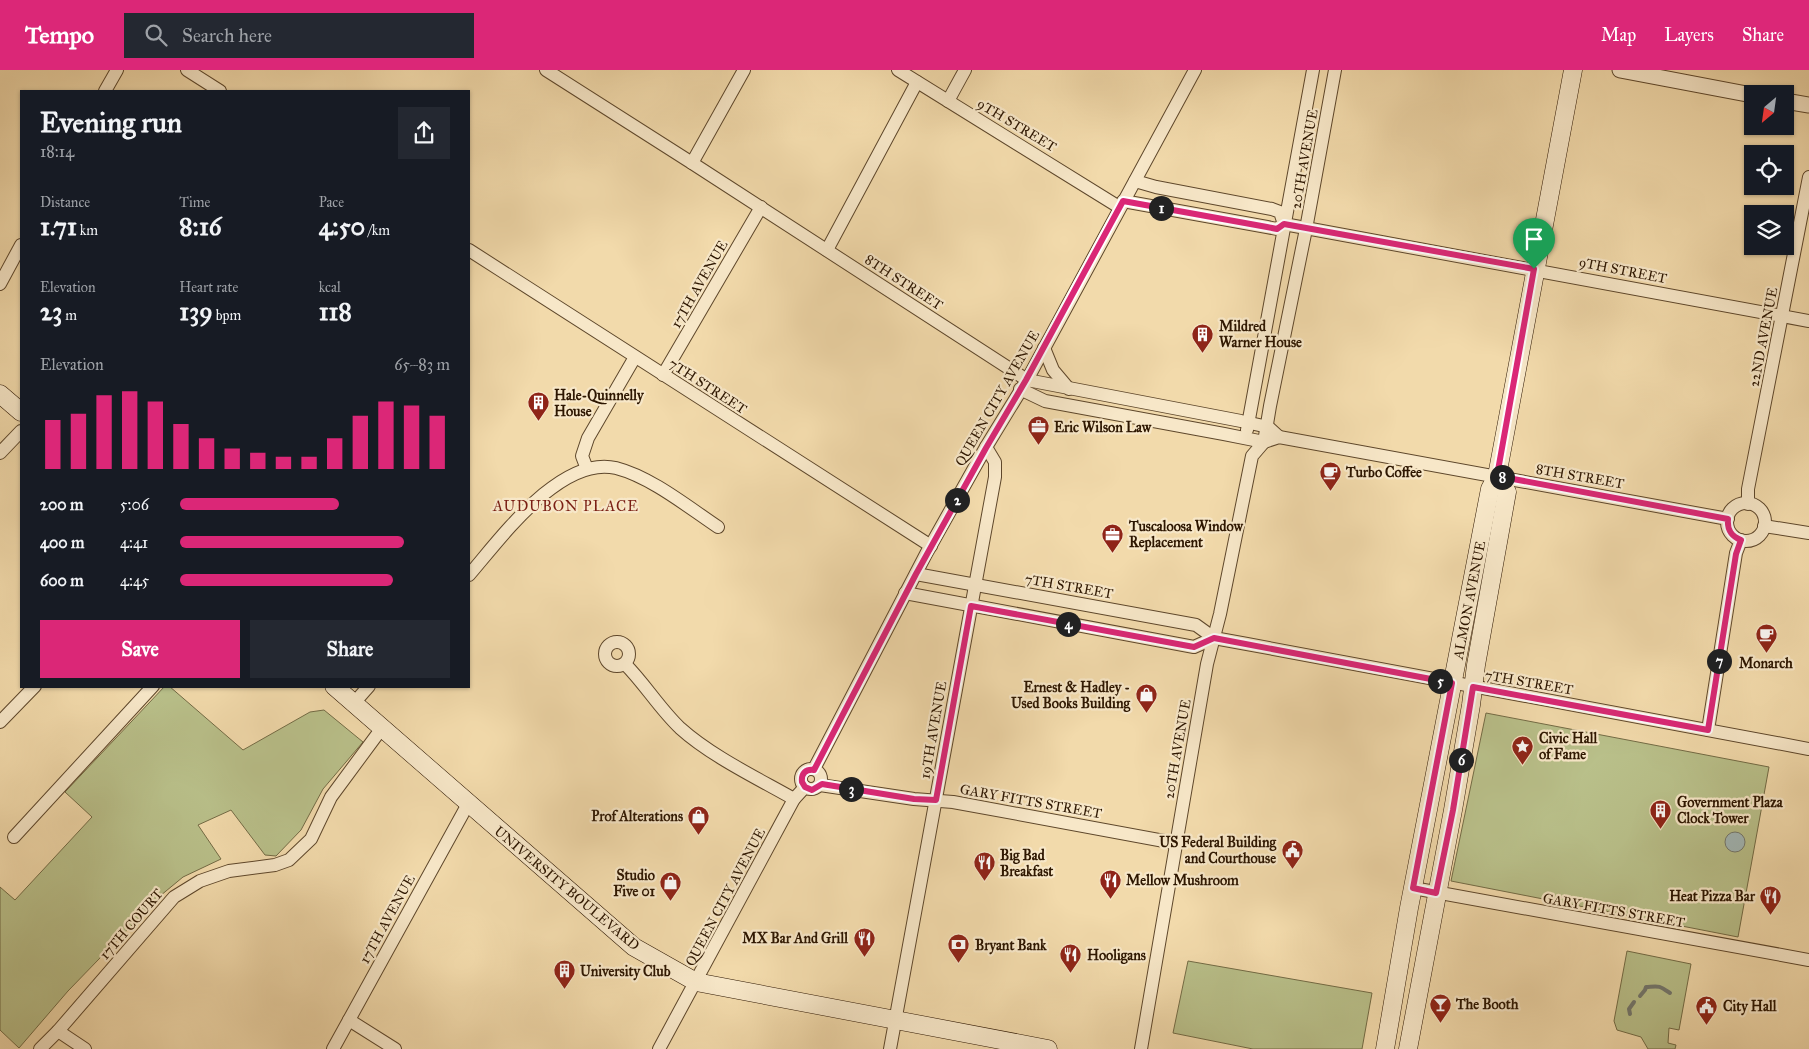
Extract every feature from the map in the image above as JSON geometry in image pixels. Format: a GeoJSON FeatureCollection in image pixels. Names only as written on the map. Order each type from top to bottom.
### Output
{"type":"FeatureCollection","features":[{"type":"Feature","properties":{"kind":"main road","name":"ALMON AVENUE"},"geometry":{"type":"LineString","coordinates":[[1385,1049],[1452,683],[1490,489],[1497,476],[1534,269],[1573,70]]}},
{"type":"Feature","properties":{"kind":"main road"},"geometry":{"type":"LineString","coordinates":[[0,394],[20,411]]}},
{"type":"Feature","properties":{"kind":"main road","name":"ALMON AVENUE"},"geometry":{"type":"LineString","coordinates":[[1408,1049],[1453,810],[1507,492],[1497,476]]}},
{"type":"Feature","properties":{"kind":"main road","name":"UNIVERSITY BOULEVARD"},"geometry":{"type":"LineString","coordinates":[[336,688],[634,947],[696,982],[1048,1049]]}},
{"type":"Feature","properties":{"kind":"street"},"geometry":{"type":"LineString","coordinates":[[106,90],[117,70]]}},
{"type":"Feature","properties":{"kind":"street"},"geometry":{"type":"LineString","coordinates":[[187,70],[218,90]]}},
{"type":"Feature","properties":{"kind":"street","name":"8TH STREET"},"geometry":{"type":"LineString","coordinates":[[546,70],[827,250],[1046,400],[1245,439],[1264,442],[1279,437],[1728,519]]}},
{"type":"Feature","properties":{"kind":"street"},"geometry":{"type":"LineString","coordinates":[[692,163],[744,70]]}},
{"type":"Feature","properties":{"kind":"street","name":"9TH STREET"},"geometry":{"type":"LineString","coordinates":[[898,70],[1121,204],[1277,229],[1284,224],[1809,320]]}},
{"type":"Feature","properties":{"kind":"street"},"geometry":{"type":"LineString","coordinates":[[948,101],[965,70]]}},
{"type":"Feature","properties":{"kind":"street","name":"QUEEN CITY AVENUE"},"geometry":{"type":"LineString","coordinates":[[659,1049],[794,799],[805,787],[802,782],[802,775],[807,770],[814,770],[905,593],[1044,348],[1195,70]]}},
{"type":"Feature","properties":{"kind":"street","name":"20TH AVENUE"},"geometry":{"type":"LineString","coordinates":[[1245,439],[1313,70]]}},
{"type":"Feature","properties":{"kind":"street","name":"20TH AVENUE"},"geometry":{"type":"LineString","coordinates":[[1141,1049],[1206,671],[1252,456],[1264,442],[1268,427],[1270,406],[1306,229],[1335,70]]}},
{"type":"Feature","properties":{"kind":"street"},"geometry":{"type":"LineString","coordinates":[[1620,70],[1744,93]]}},
{"type":"Feature","properties":{"kind":"street"},"geometry":{"type":"LineString","coordinates":[[827,250],[918,82]]}},
{"type":"Feature","properties":{"kind":"street"},"geometry":{"type":"LineString","coordinates":[[1794,102],[1809,105]]}},
{"type":"Feature","properties":{"kind":"street","name":"22ND AVENUE"},"geometry":{"type":"LineString","coordinates":[[1748,504],[1748,489],[1809,177]]}},
{"type":"Feature","properties":{"kind":"street"},"geometry":{"type":"LineString","coordinates":[[1135,180],[1156,186],[1272,209],[1280,212],[1284,224]]}},
{"type":"Feature","properties":{"kind":"street","name":"17TH AVENUE"},"geometry":{"type":"LineString","coordinates":[[663,375],[761,208]]}},
{"type":"Feature","properties":{"kind":"street"},"geometry":{"type":"LineString","coordinates":[[0,284],[20,248]]}},
{"type":"Feature","properties":{"kind":"street","name":"7TH STREET"},"geometry":{"type":"LineString","coordinates":[[470,251],[931,546]]}},
{"type":"Feature","properties":{"kind":"street"},"geometry":{"type":"LineString","coordinates":[[1044,348],[1053,370],[1069,389]]}},
{"type":"Feature","properties":{"kind":"street"},"geometry":{"type":"LineString","coordinates":[[587,469],[582,456],[588,438],[635,357]]}},
{"type":"Feature","properties":{"kind":"street","name":"8TH STREET"},"geometry":{"type":"LineString","coordinates":[[1023,385],[1069,389],[1268,427]]}},
{"type":"Feature","properties":{"kind":"street"},"geometry":{"type":"LineString","coordinates":[[1268,427],[1279,437]]}},
{"type":"Feature","properties":{"kind":"street"},"geometry":{"type":"LineString","coordinates":[[0,453],[20,432]]}},
{"type":"Feature","properties":{"kind":"street"},"geometry":{"type":"LineString","coordinates":[[1245,439],[1252,456]]}},
{"type":"Feature","properties":{"kind":"street","name":"19TH AVENUE"},"geometry":{"type":"LineString","coordinates":[[890,1049],[995,477],[994,462],[986,448]]}},
{"type":"Feature","properties":{"kind":"street"},"geometry":{"type":"LineString","coordinates":[[470,574],[537,499],[560,482],[587,469],[608,468],[632,474],[659,488],[718,526]]}},
{"type":"Feature","properties":{"kind":"street"},"geometry":{"type":"LineString","coordinates":[[1748,504],[1761,511],[1764,516],[1764,526],[1762,533],[1758,537],[1747,541],[1741,540],[1730,533],[1728,519],[1732,509],[1738,505],[1748,504]]}},
{"type":"Feature","properties":{"kind":"street"},"geometry":{"type":"LineString","coordinates":[[1764,526],[1809,534]]}},
{"type":"Feature","properties":{"kind":"street"},"geometry":{"type":"LineString","coordinates":[[1708,730],[1736,554],[1741,540]]}},
{"type":"Feature","properties":{"kind":"street","name":"7TH STREET"},"geometry":{"type":"LineString","coordinates":[[916,574],[1196,625],[1214,638],[1809,749]]}},
{"type":"Feature","properties":{"kind":"street"},"geometry":{"type":"LineString","coordinates":[[905,593],[1194,647],[1214,638]]}},
{"type":"Feature","properties":{"kind":"street"},"geometry":{"type":"LineString","coordinates":[[625,664],[680,728],[708,749],[794,799]]}},
{"type":"Feature","properties":{"kind":"street"},"geometry":{"type":"LineString","coordinates":[[0,722],[33,688]]}},
{"type":"Feature","properties":{"kind":"street"},"geometry":{"type":"LineString","coordinates":[[14,837],[151,688]]}},
{"type":"Feature","properties":{"kind":"street"},"geometry":{"type":"LineString","coordinates":[[354,703],[367,688]]}},
{"type":"Feature","properties":{"kind":"street","name":"17TH COURT"},"geometry":{"type":"LineString","coordinates":[[40,1049],[58,1031],[174,897],[200,881],[229,871],[275,865],[289,860],[311,839],[330,797],[382,728]]}},
{"type":"Feature","properties":{"kind":"street"},"geometry":{"type":"LineString","coordinates":[[805,787],[812,790],[820,785],[821,776],[814,770]]}},
{"type":"Feature","properties":{"kind":"street","name":"GARY FITTS STREET"},"geometry":{"type":"LineString","coordinates":[[820,785],[914,799],[936,800],[1176,843]]}},
{"type":"Feature","properties":{"kind":"street","name":"17TH AVENUE"},"geometry":{"type":"LineString","coordinates":[[333,1049],[468,804]]}},
{"type":"Feature","properties":{"kind":"street","name":"GARY FITTS STREET"},"geometry":{"type":"LineString","coordinates":[[1413,888],[1809,960]]}},
{"type":"Feature","properties":{"kind":"street"},"geometry":{"type":"LineString","coordinates":[[349,1020],[395,1049]]}},
{"type":"Feature","properties":{"kind":"street"},"geometry":{"type":"LineString","coordinates":[[58,1031],[85,1049]]}},
{"type":"Feature","properties":{"kind":"green space"},"geometry":{"type":"Polygon","coordinates":[[[163,688],[171,688],[243,750],[310,712],[324,710],[363,742],[323,789],[301,830],[276,856],[265,855],[231,810],[198,825],[221,859],[183,877],[160,896],[68,991],[19,1048],[0,1030],[0,887],[15,900],[92,817],[65,792],[163,688]]]}},
{"type":"Feature","properties":{"kind":"green space"},"geometry":{"type":"Polygon","coordinates":[[[1486,713],[1769,767],[1738,937],[1451,881],[1486,713]]]}},
{"type":"Feature","properties":{"kind":"green space"},"geometry":{"type":"Polygon","coordinates":[[[1627,951],[1691,964],[1679,1030],[1669,1028],[1668,1043],[1676,1045],[1675,1049],[1648,1049],[1641,1037],[1617,1030],[1614,1021],[1627,951]]]}},
{"type":"Feature","properties":{"kind":"green space"},"geometry":{"type":"Polygon","coordinates":[[[1188,961],[1372,993],[1362,1049],[1253,1049],[1173,1033],[1188,961]]]}},
{"type":"Feature","properties":{"kind":"shaded area"},"geometry":{"type":"Polygon","coordinates":[[[1735,832],[1742,835],[1745,842],[1742,849],[1735,852],[1728,849],[1725,842],[1728,835],[1735,832]]]}},
{"type":"Feature","properties":{"kind":"waterway"},"geometry":{"type":"LineString","coordinates":[[1640,996],[1646,987],[1659,987],[1670,993]]}},
{"type":"Feature","properties":{"kind":"waterway"},"geometry":{"type":"LineString","coordinates":[[1630,1014],[1629,1009],[1634,1002]]}},
{"type":"Feature","properties":{"kind":"place","name":"Mildred Warner House"},"geometry":{"type":"Point","coordinates":[1203,353]}},
{"type":"Feature","properties":{"kind":"place","name":"Hale-Quinnelly House"},"geometry":{"type":"Point","coordinates":[538,422]}},
{"type":"Feature","properties":{"kind":"place","name":"Eric Wilson Law"},"geometry":{"type":"Point","coordinates":[1038,446]}},
{"type":"Feature","properties":{"kind":"place","name":"Turbo Coffee"},"geometry":{"type":"Point","coordinates":[1330,491]}},
{"type":"Feature","properties":{"kind":"place","name":"Tuscaloosa Window Replacement"},"geometry":{"type":"Point","coordinates":[1113,553]}},
{"type":"Feature","properties":{"kind":"place","name":"Monarch"},"geometry":{"type":"Point","coordinates":[1766,654]}},
{"type":"Feature","properties":{"kind":"place","name":"Ernest & Hadley - Used Books Building"},"geometry":{"type":"Point","coordinates":[1146,714]}},
{"type":"Feature","properties":{"kind":"place","name":"Civic Hall of Fame"},"geometry":{"type":"Point","coordinates":[1523,765]}},
{"type":"Feature","properties":{"kind":"place","name":"Government Plaza Clock Tower"},"geometry":{"type":"Point","coordinates":[1661,829]}},
{"type":"Feature","properties":{"kind":"place","name":"Prof Alterations"},"geometry":{"type":"Point","coordinates":[699,835]}},
{"type":"Feature","properties":{"kind":"place","name":"US Federal Building and Courthouse"},"geometry":{"type":"Point","coordinates":[1292,869]}},
{"type":"Feature","properties":{"kind":"place","name":"Big Bad Breakfast"},"geometry":{"type":"Point","coordinates":[984,882]}},
{"type":"Feature","properties":{"kind":"place","name":"Mellow Mushroom"},"geometry":{"type":"Point","coordinates":[1110,899]}},
{"type":"Feature","properties":{"kind":"place","name":"Studio Five 01"},"geometry":{"type":"Point","coordinates":[671,902]}},
{"type":"Feature","properties":{"kind":"place","name":"Heat Pizza Bar"},"geometry":{"type":"Point","coordinates":[1771,915]}},
{"type":"Feature","properties":{"kind":"place","name":"MX Bar And Grill"},"geometry":{"type":"Point","coordinates":[864,957]}},
{"type":"Feature","properties":{"kind":"place","name":"Bryant Bank"},"geometry":{"type":"Point","coordinates":[959,964]}},
{"type":"Feature","properties":{"kind":"place","name":"Hooligans"},"geometry":{"type":"Point","coordinates":[1071,974]}},
{"type":"Feature","properties":{"kind":"place","name":"University Club"},"geometry":{"type":"Point","coordinates":[564,990]}},
{"type":"Feature","properties":{"kind":"place","name":"The Booth"},"geometry":{"type":"Point","coordinates":[1440,1023]}},
{"type":"Feature","properties":{"kind":"place","name":"City Hall"},"geometry":{"type":"Point","coordinates":[1707,1025]}},
{"type":"Feature","properties":{"kind":"district","name":"AUDUBON PLACE"},"geometry":{"type":"Point","coordinates":[566,506]}},
{"type":"Feature","properties":{"kind":"route"},"geometry":{"type":"LineString","coordinates":[[1123,201],[1277,229],[1284,224],[1534,269],[1497,476],[1728,519],[1730,533],[1735,538],[1741,540],[1736,554],[1708,730],[1473,687],[1453,810],[1436,893],[1413,888],[1452,683],[1214,638],[1194,647],[971,606],[936,800],[914,799],[822,784],[812,790],[803,785],[802,775],[807,770],[814,770],[905,593],[1026,380],[1123,201]]}}]}
